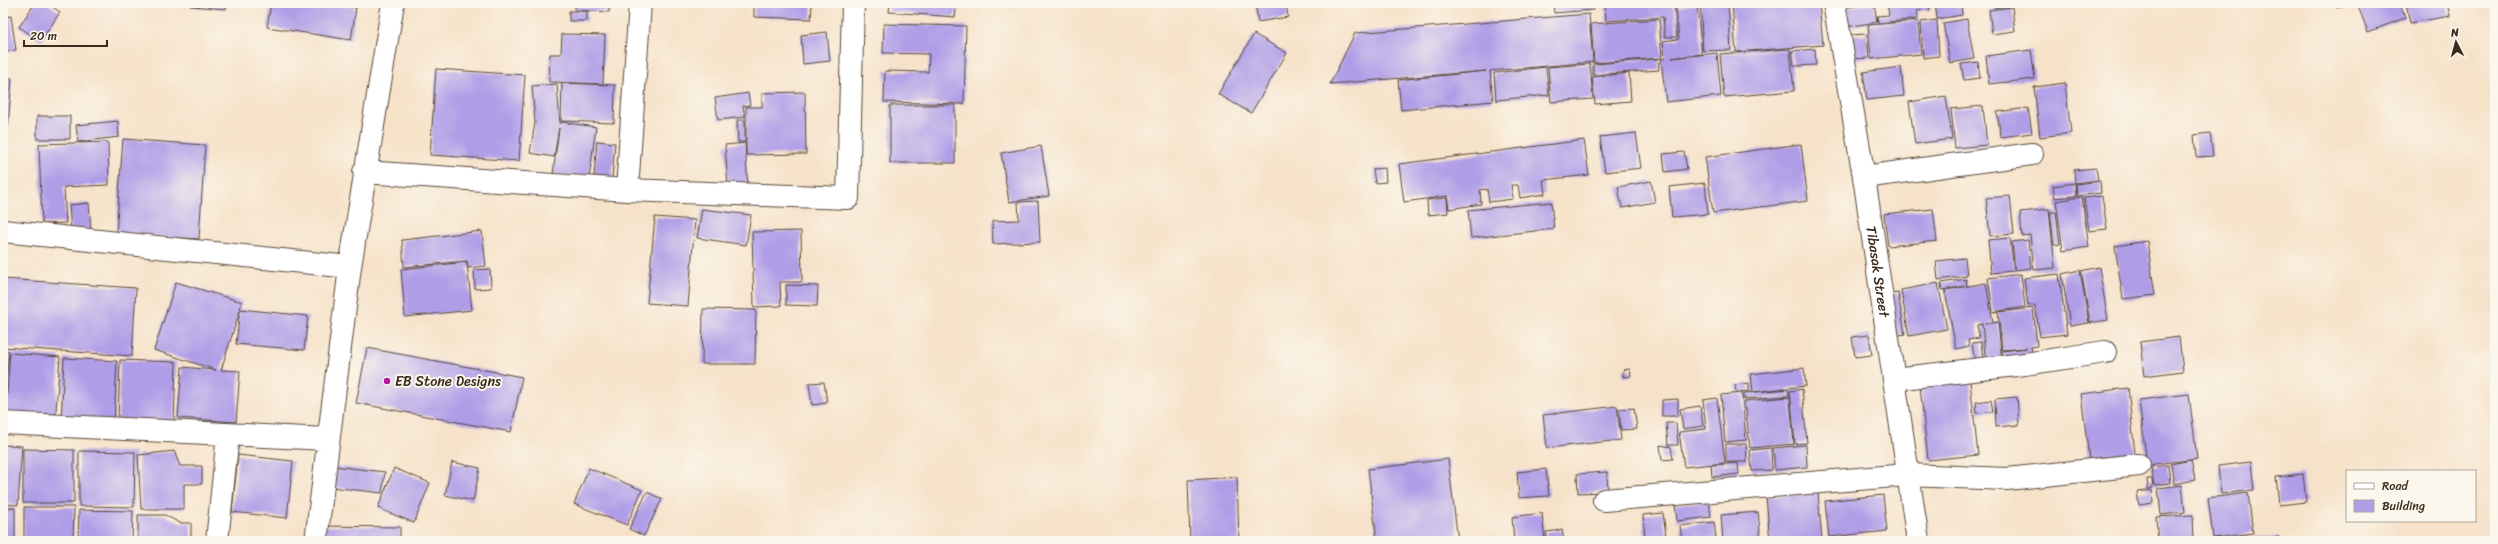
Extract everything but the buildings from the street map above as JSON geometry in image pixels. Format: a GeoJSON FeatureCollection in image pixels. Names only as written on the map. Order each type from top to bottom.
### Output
{"type":"FeatureCollection","features":[{"type":"Feature","properties":{"kind":"street"},"geometry":{"type":"LineString","coordinates":[[316,541],[327,439],[350,267],[364,172],[393,3]]}},
{"type":"Feature","properties":{"kind":"street"},"geometry":{"type":"LineString","coordinates":[[627,190],[640,3]]}},
{"type":"Feature","properties":{"kind":"street"},"geometry":{"type":"LineString","coordinates":[[364,172],[627,190],[848,198],[853,3]]}},
{"type":"Feature","properties":{"kind":"street","name":"Tibasak Street"},"geometry":{"type":"LineString","coordinates":[[1834,3],[1864,177],[1918,541]]}},
{"type":"Feature","properties":{"kind":"street"},"geometry":{"type":"LineString","coordinates":[[1864,177],[2032,154]]}},
{"type":"Feature","properties":{"kind":"street"},"geometry":{"type":"LineString","coordinates":[[3,231],[350,267]]}},
{"type":"Feature","properties":{"kind":"street"},"geometry":{"type":"LineString","coordinates":[[1894,379],[2025,364],[2105,352]]}},
{"type":"Feature","properties":{"kind":"street"},"geometry":{"type":"LineString","coordinates":[[3,423],[327,439]]}},
{"type":"Feature","properties":{"kind":"street"},"geometry":{"type":"LineString","coordinates":[[217,541],[228,435]]}},
{"type":"Feature","properties":{"kind":"street"},"geometry":{"type":"LineString","coordinates":[[1604,500],[1907,474],[2008,479],[2139,465]]}},
{"type":"Feature","properties":{"kind":"place","name":"EB Stone Designs"},"geometry":{"type":"Point","coordinates":[387,381]}}]}
